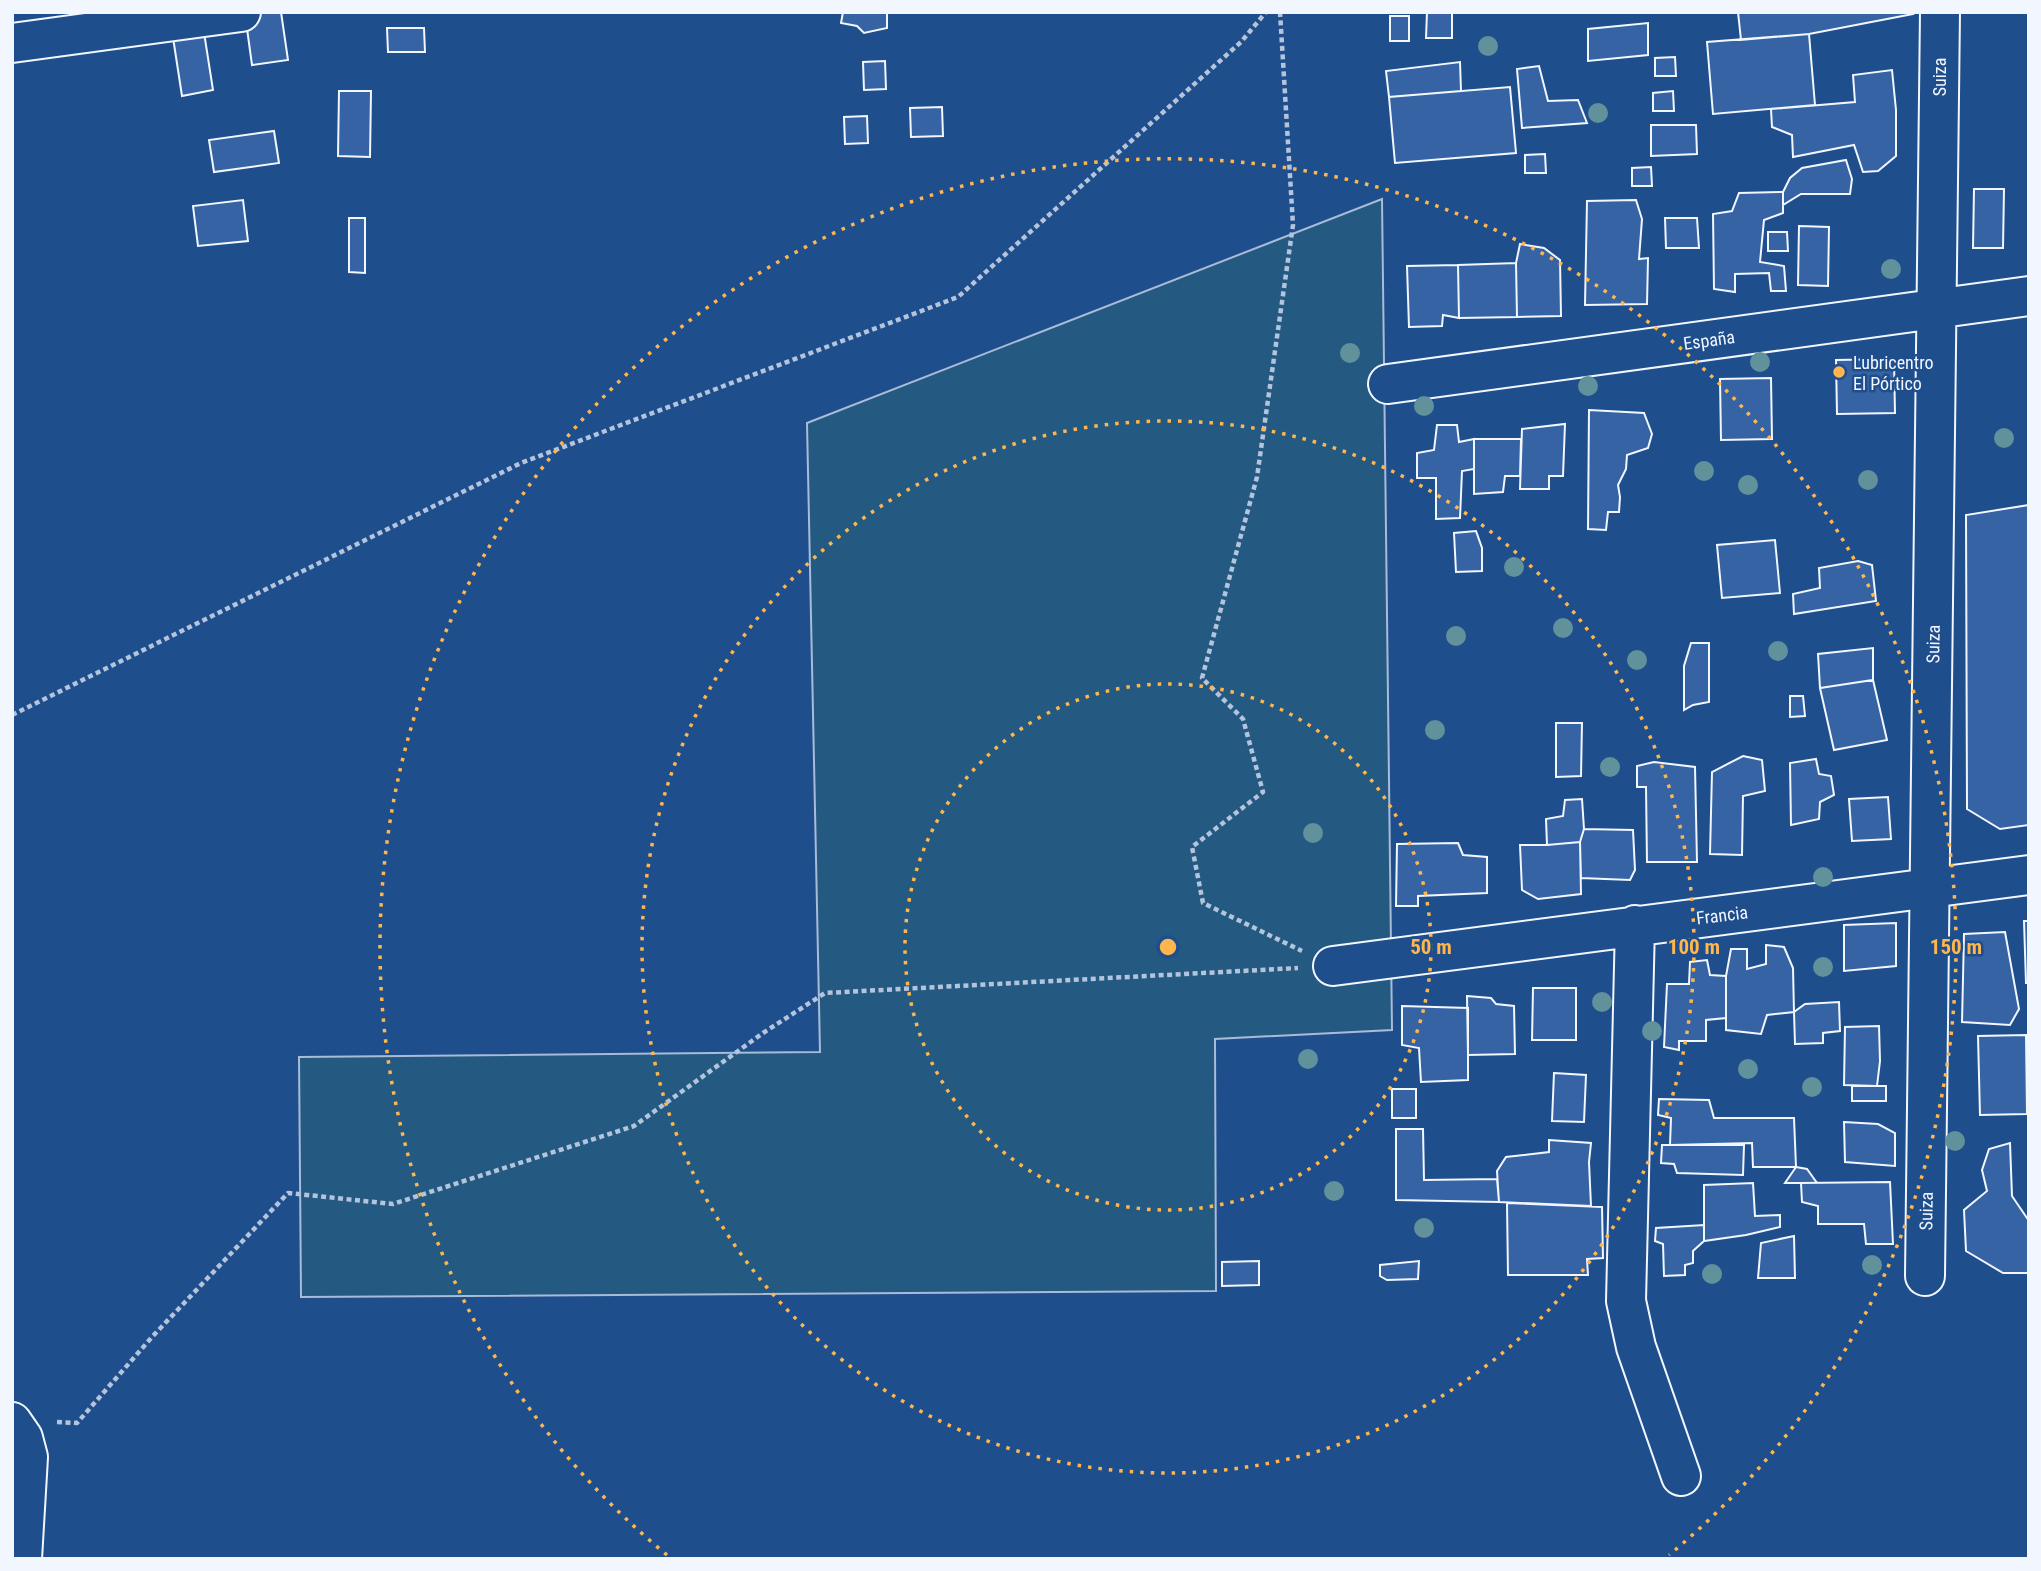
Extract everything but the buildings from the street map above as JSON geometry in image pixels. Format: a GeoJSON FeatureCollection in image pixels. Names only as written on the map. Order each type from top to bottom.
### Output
{"type":"FeatureCollection","features":[{"type":"Feature","properties":{"kind":"street"},"geometry":{"type":"LineString","coordinates":[[12,43],[241,12]]}},
{"type":"Feature","properties":{"kind":"street","name":"Suiza"},"geometry":{"type":"LineString","coordinates":[[1925,1276],[1940,12]]}},
{"type":"Feature","properties":{"kind":"street","name":"España"},"geometry":{"type":"LineString","coordinates":[[1388,384],[2029,296]]}},
{"type":"Feature","properties":{"kind":"street","name":"Francia"},"geometry":{"type":"LineString","coordinates":[[1333,966],[2029,875]]}},
{"type":"Feature","properties":{"kind":"street"},"geometry":{"type":"LineString","coordinates":[[1635,925],[1626,1301],[1636,1347],[1681,1476]]}},
{"type":"Feature","properties":{"kind":"street"},"geometry":{"type":"LineString","coordinates":[[12,1422],[23,1438],[28,1457],[22,1559]]}},
{"type":"Feature","properties":{"kind":"path"},"geometry":{"type":"LineString","coordinates":[[12,715],[521,463],[958,297],[1241,43],[1266,12]]}},
{"type":"Feature","properties":{"kind":"path"},"geometry":{"type":"LineString","coordinates":[[1280,12],[1293,225],[1257,477],[1202,678],[1243,719],[1263,792],[1192,847],[1203,903],[1333,966]]}},
{"type":"Feature","properties":{"kind":"path"},"geometry":{"type":"LineString","coordinates":[[51,1422],[77,1423],[152,1338],[288,1193],[393,1204],[634,1126],[763,1033],[825,993],[1333,966]]}},
{"type":"Feature","properties":{"kind":"shaded area"},"geometry":{"type":"Polygon","coordinates":[[[1382,199],[1392,1030],[1215,1039],[1216,1291],[301,1297],[299,1057],[820,1052],[807,423],[1382,199]]]}},
{"type":"Feature","properties":{"kind":"place","name":"Lubricentro El Pórtico"},"geometry":{"type":"Point","coordinates":[1839,372]}}]}
